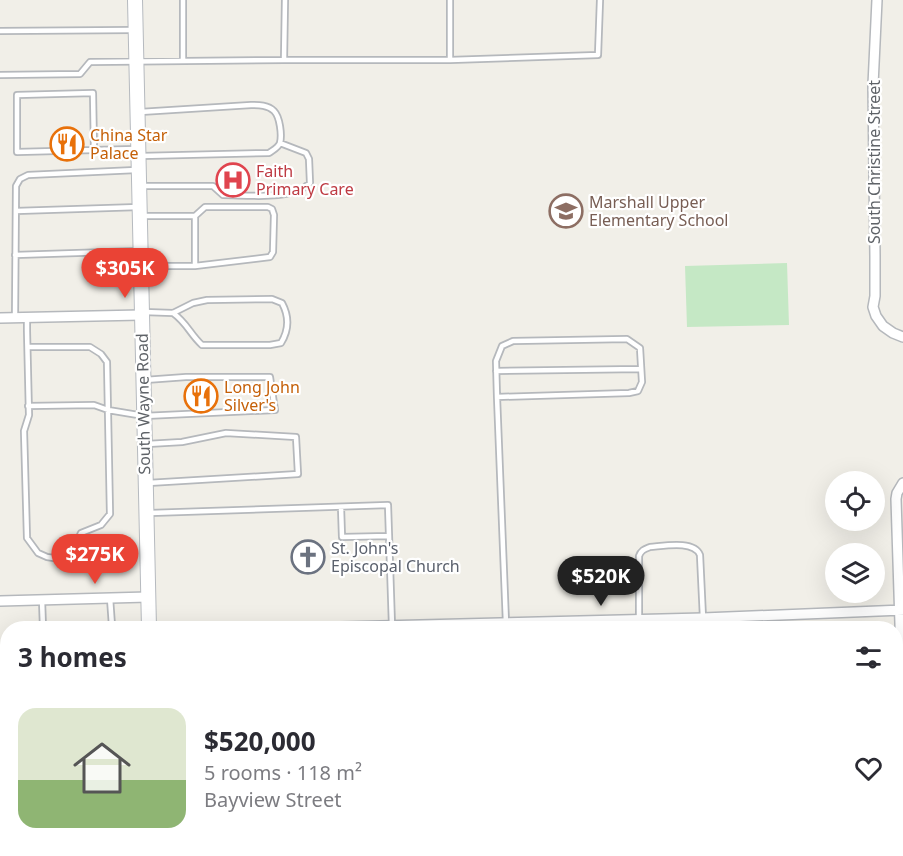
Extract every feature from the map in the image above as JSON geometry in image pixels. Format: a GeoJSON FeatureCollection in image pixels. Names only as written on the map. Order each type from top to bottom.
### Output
{"type":"FeatureCollection","features":[{"type":"Feature","properties":{"kind":"main road","name":"South Wayne Road"},"geometry":{"type":"LineString","coordinates":[[135,0],[149,621]]}},
{"type":"Feature","properties":{"kind":"street","name":"South Christine Street"},"geometry":{"type":"LineString","coordinates":[[877,0],[873,86],[875,286],[873,307],[883,326],[903,337]]}},
{"type":"Feature","properties":{"kind":"street"},"geometry":{"type":"LineString","coordinates":[[0,318],[141,313]]}},
{"type":"Feature","properties":{"kind":"street"},"geometry":{"type":"LineString","coordinates":[[595,621],[902,610],[896,499],[901,485]]}},
{"type":"Feature","properties":{"kind":"street"},"geometry":{"type":"LineString","coordinates":[[0,601],[148,597]]}},
{"type":"Feature","properties":{"kind":"lane"},"geometry":{"type":"LineString","coordinates":[[183,0],[183,62]]}},
{"type":"Feature","properties":{"kind":"lane"},"geometry":{"type":"LineString","coordinates":[[284,60],[285,0]]}},
{"type":"Feature","properties":{"kind":"lane"},"geometry":{"type":"LineString","coordinates":[[450,0],[450,60]]}},
{"type":"Feature","properties":{"kind":"lane"},"geometry":{"type":"LineString","coordinates":[[0,75],[80,74],[90,62],[450,60],[598,55],[600,0]]}},
{"type":"Feature","properties":{"kind":"lane"},"geometry":{"type":"LineString","coordinates":[[0,31],[135,30]]}},
{"type":"Feature","properties":{"kind":"lane"},"geometry":{"type":"LineString","coordinates":[[94,150],[93,93],[16,94],[17,152],[94,150],[138,158]]}},
{"type":"Feature","properties":{"kind":"lane"},"geometry":{"type":"LineString","coordinates":[[15,318],[16,186],[20,179],[28,175],[138,158],[269,153],[280,143],[280,125],[277,117],[273,110],[263,105],[137,113]]}},
{"type":"Feature","properties":{"kind":"lane"},"geometry":{"type":"LineString","coordinates":[[138,186],[213,186],[223,195],[294,193],[310,183],[309,159],[306,153],[280,143]]}},
{"type":"Feature","properties":{"kind":"lane"},"geometry":{"type":"LineString","coordinates":[[16,212],[139,212],[195,216],[205,207],[268,207],[272,209],[274,215],[273,252],[270,256],[195,266],[140,266]]}},
{"type":"Feature","properties":{"kind":"lane"},"geometry":{"type":"LineString","coordinates":[[195,216],[195,266]]}},
{"type":"Feature","properties":{"kind":"lane"},"geometry":{"type":"LineString","coordinates":[[15,255],[140,251]]}},
{"type":"Feature","properties":{"kind":"lane"},"geometry":{"type":"LineString","coordinates":[[141,313],[173,313],[193,303],[207,300],[272,299],[282,303],[287,312],[287,329],[281,343],[202,345],[193,337],[182,320],[173,313]]}},
{"type":"Feature","properties":{"kind":"lane"},"geometry":{"type":"LineString","coordinates":[[27,318],[29,415],[24,431],[27,538],[38,553],[60,559],[71,555],[81,533],[101,525],[110,514],[107,362],[90,346],[28,347]]}},
{"type":"Feature","properties":{"kind":"lane"},"geometry":{"type":"LineString","coordinates":[[497,397],[638,391],[642,382],[640,348],[627,339],[513,341],[502,346],[496,361],[496,372],[506,621]]}},
{"type":"Feature","properties":{"kind":"lane"},"geometry":{"type":"LineString","coordinates":[[496,372],[641,369]]}},
{"type":"Feature","properties":{"kind":"lane"},"geometry":{"type":"LineString","coordinates":[[28,406],[94,405],[108,410],[144,416],[275,410],[270,377],[186,377],[143,380]]}},
{"type":"Feature","properties":{"kind":"lane"},"geometry":{"type":"LineString","coordinates":[[144,444],[182,442],[226,433],[296,437],[298,474],[145,483]]}},
{"type":"Feature","properties":{"kind":"lane"},"geometry":{"type":"LineString","coordinates":[[146,513],[388,505],[392,621]]}},
{"type":"Feature","properties":{"kind":"lane"},"geometry":{"type":"LineString","coordinates":[[341,507],[342,537],[389,536]]}},
{"type":"Feature","properties":{"kind":"lane"},"geometry":{"type":"LineString","coordinates":[[639,620],[639,556],[641,552],[650,547],[689,546],[698,550],[703,618]]}},
{"type":"Feature","properties":{"kind":"lane"},"geometry":{"type":"LineString","coordinates":[[110,598],[112,621]]}},
{"type":"Feature","properties":{"kind":"lane"},"geometry":{"type":"LineString","coordinates":[[42,600],[43,621]]}},
{"type":"Feature","properties":{"kind":"green space"},"geometry":{"type":"Polygon","coordinates":[[[787,263],[789,325],[687,327],[685,266],[787,263]]]}},
{"type":"Feature","properties":{"kind":"place","name":"China Star Palace"},"geometry":{"type":"Point","coordinates":[67,144]}},
{"type":"Feature","properties":{"kind":"place","name":"Faith Primary Care"},"geometry":{"type":"Point","coordinates":[233,180]}},
{"type":"Feature","properties":{"kind":"place","name":"Marshall Upper Elementary School"},"geometry":{"type":"Point","coordinates":[566,211]}},
{"type":"Feature","properties":{"kind":"place","name":"Long John Silver's"},"geometry":{"type":"Point","coordinates":[201,396]}},
{"type":"Feature","properties":{"kind":"place","name":"St. John's Episcopal Church"},"geometry":{"type":"Point","coordinates":[308,557]}}]}
